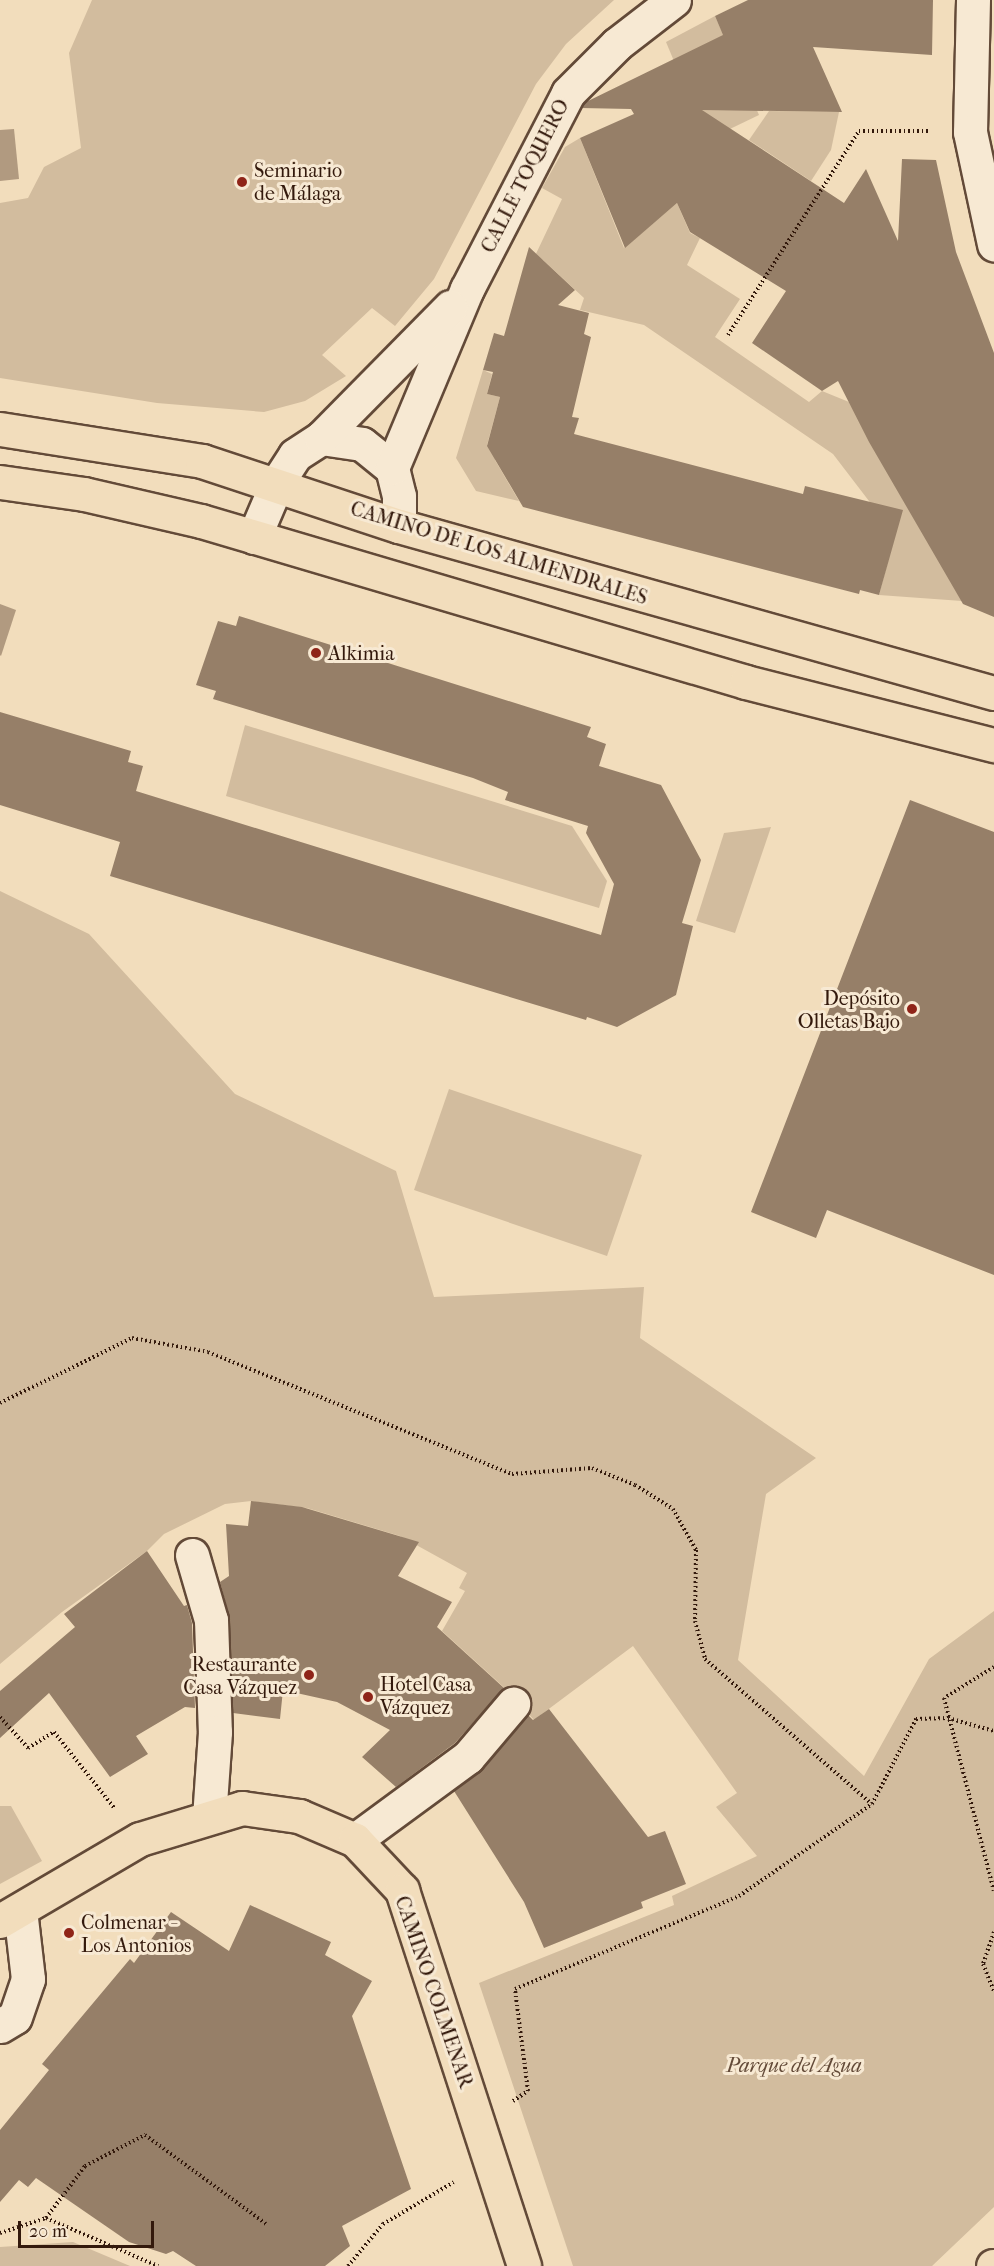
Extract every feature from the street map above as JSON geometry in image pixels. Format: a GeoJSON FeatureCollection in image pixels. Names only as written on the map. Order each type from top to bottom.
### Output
{"type":"FeatureCollection","features":[{"type":"Feature","properties":{"kind":"main road","name":"CAMINO DE LOS ALMENDRALES"},"geometry":{"type":"LineString","coordinates":[[0,429],[202,461],[277,483],[399,526],[994,693]]}},
{"type":"Feature","properties":{"kind":"main road"},"geometry":{"type":"LineString","coordinates":[[0,482],[84,494],[201,520],[746,682],[994,746]]}},
{"type":"Feature","properties":{"kind":"main road","name":"CAMINO COLMENAR"},"geometry":{"type":"LineString","coordinates":[[10,1916],[140,1839],[242,1808],[299,1816],[355,1840],[402,1890],[524,2266]]}},
{"type":"Feature","properties":{"kind":"street","name":"CALLE TOQUERO"},"geometry":{"type":"LineString","coordinates":[[392,468],[467,289],[568,93],[617,44],[674,0]]}},
{"type":"Feature","properties":{"kind":"street"},"geometry":{"type":"LineString","coordinates":[[973,0],[982,89],[970,132],[994,244]]}},
{"type":"Feature","properties":{"kind":"street","name":"CALLE TOQUERO"},"geometry":{"type":"LineString","coordinates":[[254,537],[277,483],[295,455],[321,438],[467,289]]}},
{"type":"Feature","properties":{"kind":"street"},"geometry":{"type":"LineString","coordinates":[[321,438],[362,444],[392,468],[399,496],[399,526]]}},
{"type":"Feature","properties":{"kind":"street"},"geometry":{"type":"LineString","coordinates":[[192,1555],[211,1620],[215,1732],[209,1817]]}},
{"type":"Feature","properties":{"kind":"street"},"geometry":{"type":"LineString","coordinates":[[355,1840],[468,1757],[513,1704]]}},
{"type":"Feature","properties":{"kind":"street","name":"CAMINO COLMENAR"},"geometry":{"type":"LineString","coordinates":[[0,2026],[15,2017],[28,1979],[10,1916]]}},
{"type":"Feature","properties":{"kind":"path"},"geometry":{"type":"LineString","coordinates":[[728,335],[859,131],[970,132]]}},
{"type":"Feature","properties":{"kind":"path"},"geometry":{"type":"LineString","coordinates":[[0,1403],[132,1338],[208,1352],[512,1474],[592,1468],[635,1485],[674,1509],[696,1550],[695,1621],[705,1659],[872,1804]]}},
{"type":"Feature","properties":{"kind":"path"},"geometry":{"type":"LineString","coordinates":[[994,1667],[944,1698],[994,1891]]}},
{"type":"Feature","properties":{"kind":"path"},"geometry":{"type":"LineString","coordinates":[[0,1717],[28,1748],[54,1732],[140,1839]]}},
{"type":"Feature","properties":{"kind":"path"},"geometry":{"type":"LineString","coordinates":[[519,2099],[528,2091],[515,1989],[739,1896],[872,1804],[916,1719],[948,1718],[994,1731]]}},
{"type":"Feature","properties":{"kind":"path"},"geometry":{"type":"LineString","coordinates":[[994,1932],[983,1964],[994,1991]]}},
{"type":"Feature","properties":{"kind":"path"},"geometry":{"type":"LineString","coordinates":[[0,2233],[46,2218],[85,2166],[145,2136],[266,2224]]}},
{"type":"Feature","properties":{"kind":"path"},"geometry":{"type":"LineString","coordinates":[[348,2266],[383,2224],[460,2179]]}},
{"type":"Feature","properties":{"kind":"path"},"geometry":{"type":"LineString","coordinates":[[46,2218],[158,2266]]}},
{"type":"Feature","properties":{"kind":"green space","name":"Seminario de Málaga"},"geometry":{"type":"Polygon","coordinates":[[[92,0],[614,0],[566,44],[536,84],[434,279],[395,326],[372,308],[322,355],[346,376],[305,401],[264,412],[157,403],[0,378],[0,203],[28,198],[44,167],[81,148],[69,53],[92,0]]]}},
{"type":"Feature","properties":{"kind":"green space"},"geometry":{"type":"Polygon","coordinates":[[[715,16],[759,115],[707,140],[666,42],[715,16]]]}},
{"type":"Feature","properties":{"kind":"green space"},"geometry":{"type":"Polygon","coordinates":[[[769,111],[839,112],[831,150],[811,181],[749,140],[769,111]]]}},
{"type":"Feature","properties":{"kind":"green space"},"geometry":{"type":"Polygon","coordinates":[[[580,138],[624,248],[677,203],[690,233],[700,238],[687,265],[740,299],[715,337],[809,402],[822,391],[849,402],[962,601],[879,595],[895,535],[833,454],[644,325],[580,310],[584,298],[543,260],[534,258],[562,199],[542,188],[565,147],[580,138]]]}},
{"type":"Feature","properties":{"kind":"green space"},"geometry":{"type":"Polygon","coordinates":[[[483,370],[492,374],[487,394],[500,397],[487,445],[498,448],[495,460],[519,501],[476,491],[456,458],[483,370]]]}},
{"type":"Feature","properties":{"kind":"green space"},"geometry":{"type":"Polygon","coordinates":[[[245,725],[572,826],[607,881],[599,908],[226,796],[245,725]]]}},
{"type":"Feature","properties":{"kind":"green space"},"geometry":{"type":"Polygon","coordinates":[[[771,827],[735,933],[696,921],[724,833],[771,827]]]}},
{"type":"Feature","properties":{"kind":"green space","name":"Parque del Agua"},"geometry":{"type":"Polygon","coordinates":[[[0,891],[89,934],[235,1094],[396,1171],[434,1297],[644,1287],[640,1338],[816,1458],[766,1494],[738,1660],[864,1776],[929,1659],[994,1611],[994,2207],[932,2266],[573,2266],[479,1983],[674,1905],[672,1896],[757,1856],[716,1807],[737,1793],[633,1646],[534,1720],[508,1691],[442,1631],[465,1591],[459,1588],[467,1573],[400,1536],[307,1508],[251,1501],[225,1504],[164,1534],[147,1551],[62,1612],[0,1664],[0,891]]]}},
{"type":"Feature","properties":{"kind":"green space"},"geometry":{"type":"Polygon","coordinates":[[[449,1089],[642,1155],[607,1256],[414,1190],[449,1089]]]}},
{"type":"Feature","properties":{"kind":"green space"},"geometry":{"type":"Polygon","coordinates":[[[0,1806],[11,1806],[42,1861],[0,1884],[0,1806]]]}},
{"type":"Feature","properties":{"kind":"green space"},"geometry":{"type":"Polygon","coordinates":[[[73,2242],[130,2266],[0,2266],[0,2247],[73,2242]]]}},
{"type":"Feature","properties":{"kind":"shaded area"},"geometry":{"type":"Polygon","coordinates":[[[14,129],[19,179],[0,181],[0,130],[14,129]]]}},
{"type":"Feature","properties":{"kind":"shaded area"},"geometry":{"type":"Polygon","coordinates":[[[0,604],[16,610],[1,656],[0,655],[0,604]]]}},
{"type":"Feature","properties":{"kind":"building"},"geometry":{"type":"Polygon","coordinates":[[[748,0],[933,0],[932,55],[813,47],[842,112],[702,110],[844,203],[866,169],[898,241],[902,159],[936,160],[956,252],[994,353],[994,617],[963,604],[869,442],[838,381],[822,391],[752,343],[786,291],[690,232],[677,203],[625,248],[580,138],[634,114],[631,109],[581,108],[586,102],[723,35],[715,16],[748,0]]]}},
{"type":"Feature","properties":{"kind":"building"},"geometry":{"type":"Polygon","coordinates":[[[529,247],[575,290],[558,305],[589,313],[584,334],[591,337],[572,417],[579,418],[574,434],[803,494],[805,486],[903,510],[879,595],[860,590],[859,594],[523,507],[487,446],[500,397],[487,394],[493,372],[483,370],[494,333],[504,336],[529,247]]]}},
{"type":"Feature","properties":{"kind":"building"},"geometry":{"type":"Polygon","coordinates":[[[239,616],[591,727],[587,737],[606,744],[599,766],[661,785],[701,860],[682,923],[693,926],[676,995],[617,1027],[587,1017],[586,1020],[110,876],[120,842],[0,805],[0,712],[131,751],[128,762],[143,766],[136,791],[601,935],[614,884],[586,833],[588,826],[505,800],[508,792],[473,778],[213,699],[216,691],[196,685],[218,621],[236,626],[239,616]]]}},
{"type":"Feature","properties":{"kind":"building","name":"Depósito Olletas Bajo"},"geometry":{"type":"Polygon","coordinates":[[[910,800],[994,832],[994,1275],[827,1210],[816,1238],[751,1212],[910,800]]]}},
{"type":"Feature","properties":{"kind":"building"},"geometry":{"type":"Polygon","coordinates":[[[251,1501],[302,1507],[419,1542],[398,1576],[452,1602],[437,1627],[504,1688],[455,1743],[396,1787],[362,1757],[390,1730],[337,1702],[283,1690],[280,1719],[233,1713],[230,1619],[220,1582],[229,1576],[226,1524],[248,1526],[251,1501]]]}},
{"type":"Feature","properties":{"kind":"building"},"geometry":{"type":"Polygon","coordinates":[[[147,1551],[184,1606],[187,1605],[192,1623],[195,1708],[185,1707],[136,1736],[148,1754],[110,1777],[49,1693],[0,1738],[0,1691],[75,1627],[64,1614],[147,1551]]]}},
{"type":"Feature","properties":{"kind":"building"},"geometry":{"type":"Polygon","coordinates":[[[549,1709],[648,1837],[665,1831],[686,1884],[641,1902],[643,1908],[544,1948],[524,1902],[454,1791],[482,1769],[528,1715],[533,1720],[549,1709]]]}},
{"type":"Feature","properties":{"kind":"building"},"geometry":{"type":"Polygon","coordinates":[[[250,1905],[331,1942],[325,1955],[372,1981],[352,2016],[411,2189],[342,2226],[350,2246],[325,2266],[196,2266],[173,2251],[166,2254],[129,2242],[36,2178],[28,2187],[19,2180],[0,2202],[0,2130],[49,2070],[42,2064],[130,1959],[134,1963],[171,1912],[229,1951],[250,1905]]]}},
{"type":"Feature","properties":{"kind":"place","name":"Seminario de Málaga"},"geometry":{"type":"Point","coordinates":[242,182]}},
{"type":"Feature","properties":{"kind":"place","name":"Alkimia"},"geometry":{"type":"Point","coordinates":[316,653]}},
{"type":"Feature","properties":{"kind":"place","name":"Depósito Olletas Bajo"},"geometry":{"type":"Point","coordinates":[912,1009]}},
{"type":"Feature","properties":{"kind":"place","name":"Restaurante Casa Vázquez"},"geometry":{"type":"Point","coordinates":[309,1675]}},
{"type":"Feature","properties":{"kind":"place","name":"Hotel Casa Vázquez"},"geometry":{"type":"Point","coordinates":[368,1697]}},
{"type":"Feature","properties":{"kind":"place","name":"Colmenar - Los Antonios"},"geometry":{"type":"Point","coordinates":[69,1933]}}]}
